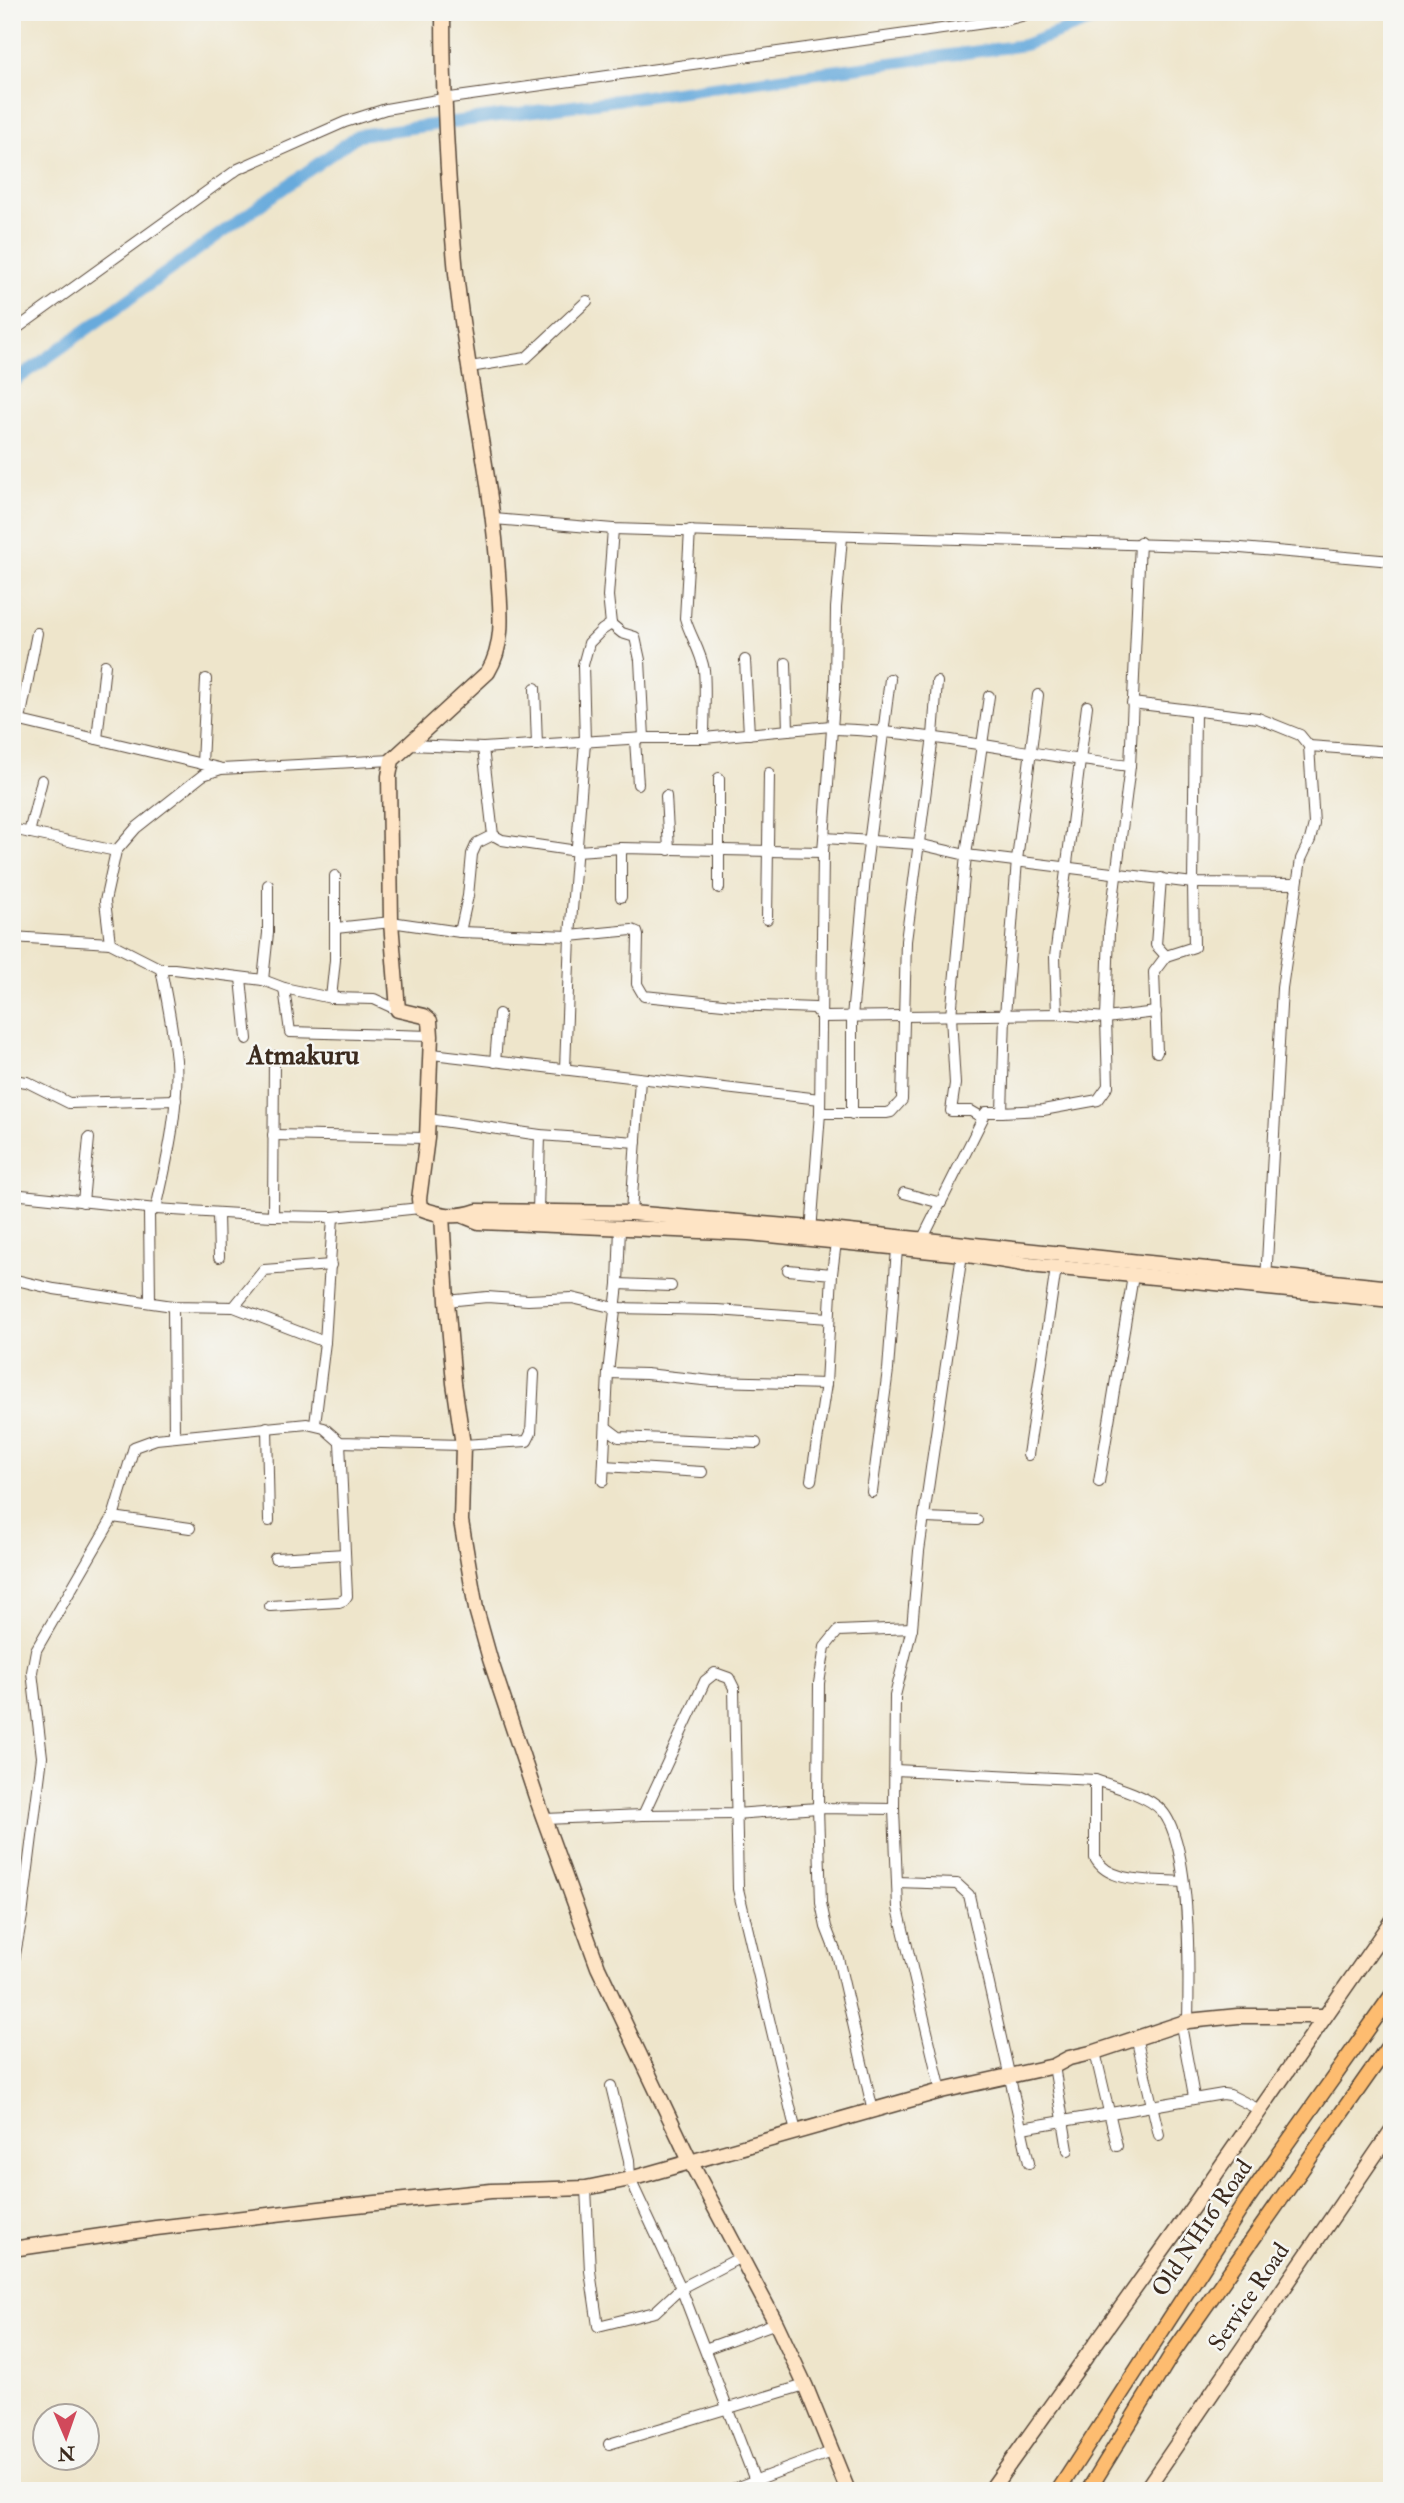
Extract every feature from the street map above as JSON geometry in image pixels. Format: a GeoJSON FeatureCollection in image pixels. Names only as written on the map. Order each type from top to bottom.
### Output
{"type":"FeatureCollection","features":[{"type":"Feature","properties":{"kind":"main road","name":"Old NH16 Road"},"geometry":{"type":"LineString","coordinates":[[1058,2491],[1246,2201],[1392,1995]]}},
{"type":"Feature","properties":{"kind":"main road","name":"Old NH16 Road"},"geometry":{"type":"LineString","coordinates":[[1088,2491],[1172,2354],[1392,2041]]}},
{"type":"Feature","properties":{"kind":"street"},"geometry":{"type":"LineString","coordinates":[[398,1010],[391,922],[388,776],[393,760],[488,672],[496,660],[501,630],[494,519],[456,274],[444,105],[443,12]]}},
{"type":"Feature","properties":{"kind":"street"},"geometry":{"type":"LineString","coordinates":[[12,332],[238,169],[345,122],[386,109],[444,105],[1006,20],[1036,12]]}},
{"type":"Feature","properties":{"kind":"street"},"geometry":{"type":"LineString","coordinates":[[470,366],[526,358],[587,301]]}},
{"type":"Feature","properties":{"kind":"street"},"geometry":{"type":"LineString","coordinates":[[494,519],[613,529],[842,537],[1140,542],[1258,548],[1392,561]]}},
{"type":"Feature","properties":{"kind":"street"},"geometry":{"type":"LineString","coordinates":[[613,529],[608,596],[611,624],[622,633],[635,637],[640,660],[638,784]]}},
{"type":"Feature","properties":{"kind":"street"},"geometry":{"type":"LineString","coordinates":[[690,530],[685,618],[688,630],[698,645],[704,670],[704,738]]}},
{"type":"Feature","properties":{"kind":"street"},"geometry":{"type":"LineString","coordinates":[[810,1234],[820,1113],[823,852],[842,537]]}},
{"type":"Feature","properties":{"kind":"street"},"geometry":{"type":"LineString","coordinates":[[922,1240],[986,1112],[1043,1110],[1098,1100],[1108,1086],[1106,1018],[1109,932],[1130,766],[1140,542]]}},
{"type":"Feature","properties":{"kind":"street"},"geometry":{"type":"LineString","coordinates":[[565,1069],[570,936],[585,743],[583,665],[589,643],[611,624]]}},
{"type":"Feature","properties":{"kind":"street"},"geometry":{"type":"LineString","coordinates":[[37,633],[16,719],[221,769]]}},
{"type":"Feature","properties":{"kind":"street"},"geometry":{"type":"LineString","coordinates":[[745,660],[748,734]]}},
{"type":"Feature","properties":{"kind":"street"},"geometry":{"type":"LineString","coordinates":[[786,663],[788,730]]}},
{"type":"Feature","properties":{"kind":"street"},"geometry":{"type":"LineString","coordinates":[[97,739],[105,665]]}},
{"type":"Feature","properties":{"kind":"street"},"geometry":{"type":"LineString","coordinates":[[202,764],[206,679]]}},
{"type":"Feature","properties":{"kind":"street"},"geometry":{"type":"LineString","coordinates":[[852,1114],[852,1017],[882,730],[890,680]]}},
{"type":"Feature","properties":{"kind":"street"},"geometry":{"type":"LineString","coordinates":[[820,1113],[891,1112],[902,1100],[906,941],[933,736],[937,682]]}},
{"type":"Feature","properties":{"kind":"street"},"geometry":{"type":"LineString","coordinates":[[535,688],[537,745]]}},
{"type":"Feature","properties":{"kind":"street"},"geometry":{"type":"LineString","coordinates":[[1003,1112],[1005,1016],[1017,860],[1038,695]]}},
{"type":"Feature","properties":{"kind":"street"},"geometry":{"type":"LineString","coordinates":[[983,1118],[971,1111],[951,1111],[955,1084],[951,1016],[966,855],[989,696]]}},
{"type":"Feature","properties":{"kind":"street"},"geometry":{"type":"LineString","coordinates":[[1132,703],[1258,718],[1300,735],[1309,746],[1314,824],[1301,859],[1282,988],[1266,1282]]}},
{"type":"Feature","properties":{"kind":"street"},"geometry":{"type":"LineString","coordinates":[[1057,1014],[1055,957],[1087,706]]}},
{"type":"Feature","properties":{"kind":"street"},"geometry":{"type":"LineString","coordinates":[[1157,1052],[1154,972],[1166,956],[1195,947],[1195,710]]}},
{"type":"Feature","properties":{"kind":"street"},"geometry":{"type":"LineString","coordinates":[[409,745],[483,748],[704,738],[831,726],[836,729],[882,730],[933,736],[1078,761],[1130,766]]}},
{"type":"Feature","properties":{"kind":"street"},"geometry":{"type":"LineString","coordinates":[[1309,746],[1392,752]]}},
{"type":"Feature","properties":{"kind":"street"},"geometry":{"type":"LineString","coordinates":[[483,748],[493,835]]}},
{"type":"Feature","properties":{"kind":"street"},"geometry":{"type":"LineString","coordinates":[[110,943],[105,901],[116,850],[136,828],[204,775],[221,769],[393,760]]}},
{"type":"Feature","properties":{"kind":"street"},"geometry":{"type":"LineString","coordinates":[[767,919],[769,774]]}},
{"type":"Feature","properties":{"kind":"street"},"geometry":{"type":"LineString","coordinates":[[719,778],[719,888]]}},
{"type":"Feature","properties":{"kind":"street"},"geometry":{"type":"LineString","coordinates":[[29,834],[42,780]]}},
{"type":"Feature","properties":{"kind":"street"},"geometry":{"type":"LineString","coordinates":[[666,796],[670,850]]}},
{"type":"Feature","properties":{"kind":"street"},"geometry":{"type":"LineString","coordinates":[[12,829],[116,850]]}},
{"type":"Feature","properties":{"kind":"street"},"geometry":{"type":"LineString","coordinates":[[493,835],[502,840],[577,851],[621,848],[823,852]]}},
{"type":"Feature","properties":{"kind":"street"},"geometry":{"type":"LineString","coordinates":[[460,932],[468,896],[472,854],[477,844],[493,835]]}},
{"type":"Feature","properties":{"kind":"street"},"geometry":{"type":"LineString","coordinates":[[825,838],[918,844],[966,855],[1066,865],[1193,883],[1297,884]]}},
{"type":"Feature","properties":{"kind":"street"},"geometry":{"type":"LineString","coordinates":[[621,848],[621,897]]}},
{"type":"Feature","properties":{"kind":"street"},"geometry":{"type":"LineString","coordinates":[[331,998],[336,928],[335,876]]}},
{"type":"Feature","properties":{"kind":"street"},"geometry":{"type":"LineString","coordinates":[[1161,878],[1156,945],[1166,956]]}},
{"type":"Feature","properties":{"kind":"street"},"geometry":{"type":"LineString","coordinates":[[263,980],[268,933],[268,885]]}},
{"type":"Feature","properties":{"kind":"street"},"geometry":{"type":"LineString","coordinates":[[336,928],[391,922],[460,932],[570,936],[632,930],[637,932],[637,984],[644,996],[733,1006],[815,1008],[822,1017]]}},
{"type":"Feature","properties":{"kind":"street"},"geometry":{"type":"LineString","coordinates":[[12,937],[110,943],[161,969],[263,980],[284,988],[331,998],[374,999],[398,1010],[424,1016],[430,1021],[432,1054],[420,1208]]}},
{"type":"Feature","properties":{"kind":"street"},"geometry":{"type":"LineString","coordinates":[[156,1209],[172,1140],[176,1100],[176,1060],[161,969]]}},
{"type":"Feature","properties":{"kind":"street"},"geometry":{"type":"LineString","coordinates":[[241,978],[247,1039]]}},
{"type":"Feature","properties":{"kind":"street"},"geometry":{"type":"LineString","coordinates":[[284,988],[290,1032],[432,1036]]}},
{"type":"Feature","properties":{"kind":"street"},"geometry":{"type":"LineString","coordinates":[[822,1017],[1057,1014],[1106,1018],[1156,1012]]}},
{"type":"Feature","properties":{"kind":"street"},"geometry":{"type":"LineString","coordinates":[[495,1062],[499,1014]]}},
{"type":"Feature","properties":{"kind":"street"},"geometry":{"type":"LineString","coordinates":[[432,1054],[820,1100]]}},
{"type":"Feature","properties":{"kind":"street"},"geometry":{"type":"LineString","coordinates":[[273,1216],[274,1056]]}},
{"type":"Feature","properties":{"kind":"street"},"geometry":{"type":"LineString","coordinates":[[631,1213],[640,1079]]}},
{"type":"Feature","properties":{"kind":"street"},"geometry":{"type":"LineString","coordinates":[[12,1080],[27,1082],[69,1103],[176,1100]]}},
{"type":"Feature","properties":{"kind":"street"},"geometry":{"type":"LineString","coordinates":[[428,1119],[540,1135],[636,1143]]}},
{"type":"Feature","properties":{"kind":"street"},"geometry":{"type":"LineString","coordinates":[[273,1135],[427,1138]]}},
{"type":"Feature","properties":{"kind":"street"},"geometry":{"type":"LineString","coordinates":[[538,1211],[540,1135]]}},
{"type":"Feature","properties":{"kind":"street"},"geometry":{"type":"LineString","coordinates":[[83,1202],[89,1138]]}},
{"type":"Feature","properties":{"kind":"street"},"geometry":{"type":"LineString","coordinates":[[904,1193],[941,1203]]}},
{"type":"Feature","properties":{"kind":"street"},"geometry":{"type":"LineString","coordinates":[[12,1194],[156,1209],[273,1216],[333,1217],[420,1208],[442,1215],[538,1211],[631,1213],[810,1234],[836,1242],[962,1254],[1133,1276],[1392,1288]]}},
{"type":"Feature","properties":{"kind":"street"},"geometry":{"type":"LineString","coordinates":[[150,1301],[149,1212],[156,1209]]}},
{"type":"Feature","properties":{"kind":"street"},"geometry":{"type":"LineString","coordinates":[[471,1213],[479,1222],[922,1240],[1392,1300]]}},
{"type":"Feature","properties":{"kind":"street"},"geometry":{"type":"LineString","coordinates":[[218,1214],[219,1257]]}},
{"type":"Feature","properties":{"kind":"street"},"geometry":{"type":"LineString","coordinates":[[442,1215],[454,1383],[463,1445],[461,1521],[476,1609],[498,1682],[598,1967],[690,2161],[776,2323],[805,2385],[848,2491]]}},
{"type":"Feature","properties":{"kind":"street"},"geometry":{"type":"LineString","coordinates":[[315,1424],[325,1342],[333,1217]]}},
{"type":"Feature","properties":{"kind":"street"},"geometry":{"type":"LineString","coordinates":[[603,1481],[608,1373],[618,1284],[620,1227]]}},
{"type":"Feature","properties":{"kind":"street"},"geometry":{"type":"LineString","coordinates":[[811,1480],[826,1384],[836,1242]]}},
{"type":"Feature","properties":{"kind":"street"},"geometry":{"type":"LineString","coordinates":[[872,1492],[888,1370],[897,1249]]}},
{"type":"Feature","properties":{"kind":"street"},"geometry":{"type":"LineString","coordinates":[[941,2091],[902,1930],[894,1808],[895,1696],[912,1628],[919,1551],[926,1518],[962,1254]]}},
{"type":"Feature","properties":{"kind":"street"},"geometry":{"type":"LineString","coordinates":[[234,1307],[264,1270],[331,1265]]}},
{"type":"Feature","properties":{"kind":"street"},"geometry":{"type":"LineString","coordinates":[[1028,1455],[1056,1268]]}},
{"type":"Feature","properties":{"kind":"street"},"geometry":{"type":"LineString","coordinates":[[788,1270],[832,1274]]}},
{"type":"Feature","properties":{"kind":"street"},"geometry":{"type":"LineString","coordinates":[[1099,1482],[1133,1276]]}},
{"type":"Feature","properties":{"kind":"street"},"geometry":{"type":"LineString","coordinates":[[12,1279],[54,1289],[173,1306],[234,1307],[325,1342]]}},
{"type":"Feature","properties":{"kind":"street"},"geometry":{"type":"LineString","coordinates":[[618,1284],[671,1286]]}},
{"type":"Feature","properties":{"kind":"street"},"geometry":{"type":"LineString","coordinates":[[447,1301],[487,1297],[528,1300],[572,1298],[615,1308],[717,1310],[829,1318]]}},
{"type":"Feature","properties":{"kind":"street"},"geometry":{"type":"LineString","coordinates":[[173,1306],[174,1437]]}},
{"type":"Feature","properties":{"kind":"street"},"geometry":{"type":"LineString","coordinates":[[608,1373],[712,1381],[826,1384]]}},
{"type":"Feature","properties":{"kind":"street"},"geometry":{"type":"LineString","coordinates":[[12,1971],[22,1916],[42,1757],[33,1661],[36,1650],[113,1517],[134,1447],[156,1438],[315,1424],[324,1427],[340,1442],[463,1445],[527,1441],[531,1433],[534,1374]]}},
{"type":"Feature","properties":{"kind":"street"},"geometry":{"type":"LineString","coordinates":[[267,1427],[269,1521]]}},
{"type":"Feature","properties":{"kind":"street"},"geometry":{"type":"LineString","coordinates":[[607,1428],[619,1437],[756,1443]]}},
{"type":"Feature","properties":{"kind":"street"},"geometry":{"type":"LineString","coordinates":[[270,1606],[344,1600],[347,1596],[340,1442]]}},
{"type":"Feature","properties":{"kind":"street"},"geometry":{"type":"LineString","coordinates":[[604,1466],[702,1472]]}},
{"type":"Feature","properties":{"kind":"street"},"geometry":{"type":"LineString","coordinates":[[113,1517],[190,1528]]}},
{"type":"Feature","properties":{"kind":"street"},"geometry":{"type":"LineString","coordinates":[[926,1518],[978,1520]]}},
{"type":"Feature","properties":{"kind":"street"},"geometry":{"type":"LineString","coordinates":[[275,1558],[345,1554]]}},
{"type":"Feature","properties":{"kind":"street"},"geometry":{"type":"LineString","coordinates":[[873,2111],[838,1958],[826,1927],[821,1903],[818,1808],[819,1683],[825,1647],[838,1631],[912,1628]]}},
{"type":"Feature","properties":{"kind":"street"},"geometry":{"type":"LineString","coordinates":[[643,1815],[705,1681],[715,1673],[729,1678],[734,1688],[735,1814],[741,1911],[796,2132]]}},
{"type":"Feature","properties":{"kind":"street"},"geometry":{"type":"LineString","coordinates":[[895,1770],[1095,1780],[1119,1787],[1165,1814],[1180,1849],[1189,1950],[1185,2023],[1194,2097]]}},
{"type":"Feature","properties":{"kind":"street"},"geometry":{"type":"LineString","coordinates":[[1095,1780],[1095,1857],[1100,1867],[1121,1877],[1183,1882]]}},
{"type":"Feature","properties":{"kind":"street"},"geometry":{"type":"LineString","coordinates":[[545,1819],[735,1814],[818,1808],[894,1808]]}},
{"type":"Feature","properties":{"kind":"street"},"geometry":{"type":"LineString","coordinates":[[897,1882],[957,1884],[969,1895],[1029,2162]]}},
{"type":"Feature","properties":{"kind":"street"},"geometry":{"type":"LineString","coordinates":[[990,2491],[1392,1920]]}},
{"type":"Feature","properties":{"kind":"street"},"geometry":{"type":"LineString","coordinates":[[12,2249],[156,2228],[328,2208],[491,2191],[586,2188],[631,2179],[941,2091],[1054,2066],[1069,2058],[1185,2023],[1238,2016],[1325,2016]]}},
{"type":"Feature","properties":{"kind":"street"},"geometry":{"type":"LineString","coordinates":[[1136,2037],[1159,2135]]}},
{"type":"Feature","properties":{"kind":"street"},"geometry":{"type":"LineString","coordinates":[[1095,2052],[1117,2146]]}},
{"type":"Feature","properties":{"kind":"street"},"geometry":{"type":"LineString","coordinates":[[1054,2066],[1068,2150]]}},
{"type":"Feature","properties":{"kind":"street"},"geometry":{"type":"LineString","coordinates":[[611,2086],[631,2179],[681,2288],[757,2486]]}},
{"type":"Feature","properties":{"kind":"street"},"geometry":{"type":"LineString","coordinates":[[1022,2127],[1153,2107],[1194,2097],[1230,2095],[1260,2110]]}},
{"type":"Feature","properties":{"kind":"street","name":"Service Road"},"geometry":{"type":"LineString","coordinates":[[1145,2491],[1392,2130]]}},
{"type":"Feature","properties":{"kind":"street"},"geometry":{"type":"LineString","coordinates":[[586,2188],[590,2271],[598,2326],[655,2312],[681,2288],[741,2257]]}},
{"type":"Feature","properties":{"kind":"street"},"geometry":{"type":"LineString","coordinates":[[705,2349],[776,2323]]}},
{"type":"Feature","properties":{"kind":"street"},"geometry":{"type":"LineString","coordinates":[[609,2444],[805,2385]]}},
{"type":"Feature","properties":{"kind":"street"},"geometry":{"type":"LineString","coordinates":[[727,2491],[757,2486],[831,2452]]}},
{"type":"Feature","properties":{"kind":"waterway"},"geometry":{"type":"LineString","coordinates":[[12,383],[358,135],[1024,45],[1114,12]]}},
{"type":"Feature","properties":{"kind":"district","name":"Atmakuru"},"geometry":{"type":"Point","coordinates":[303,1055]}}]}
